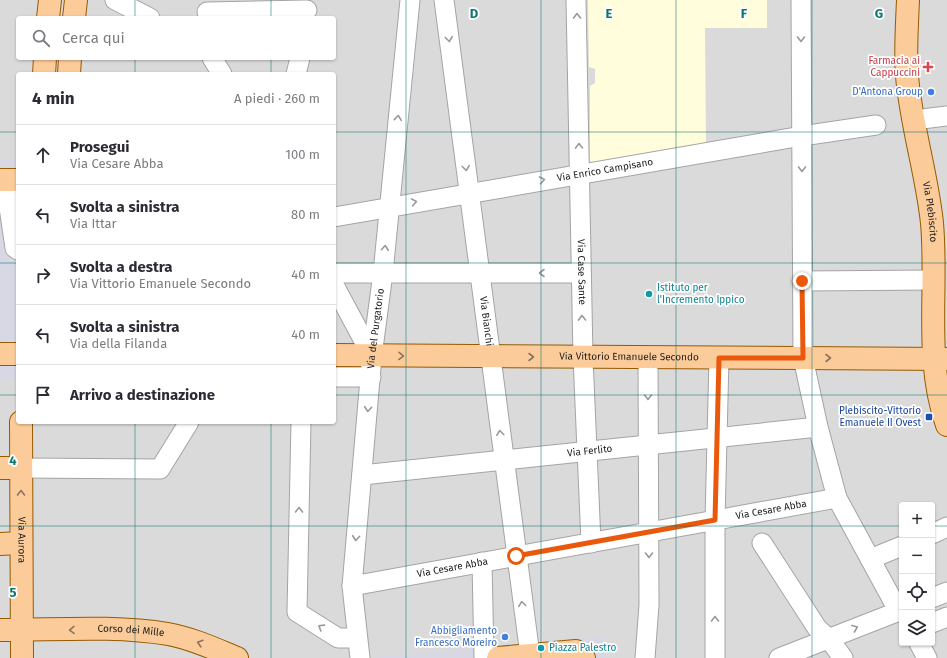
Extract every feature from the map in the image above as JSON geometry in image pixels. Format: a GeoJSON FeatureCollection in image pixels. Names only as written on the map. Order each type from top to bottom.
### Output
{"type":"FeatureCollection","features":[{"type":"Feature","properties":{"kind":"main road"},"geometry":{"type":"LineString","coordinates":[[48,16],[50,0]]}},
{"type":"Feature","properties":{"kind":"main road"},"geometry":{"type":"LineString","coordinates":[[74,16],[76,0]]}},
{"type":"Feature","properties":{"kind":"main road","name":"Via Plebiscito"},"geometry":{"type":"LineString","coordinates":[[908,0],[906,32],[907,76],[932,222],[933,280],[940,359],[939,403],[947,425]]}},
{"type":"Feature","properties":{"kind":"main road"},"geometry":{"type":"LineString","coordinates":[[44,72],[45,60]]}},
{"type":"Feature","properties":{"kind":"main road"},"geometry":{"type":"LineString","coordinates":[[69,72],[70,60]]}},
{"type":"Feature","properties":{"kind":"main road"},"geometry":{"type":"LineString","coordinates":[[0,354],[16,354]]}},
{"type":"Feature","properties":{"kind":"main road","name":"Via Vittorio Emanuele Secondo"},"geometry":{"type":"LineString","coordinates":[[336,355],[940,359]]}},
{"type":"Feature","properties":{"kind":"main road","name":"Via Aurora"},"geometry":{"type":"LineString","coordinates":[[21,424],[10,468],[10,544],[21,630],[22,658]]}},
{"type":"Feature","properties":{"kind":"main road","name":"Corso dei Mille"},"geometry":{"type":"LineString","coordinates":[[0,630],[127,629],[169,634],[208,646],[236,658]]}},
{"type":"Feature","properties":{"kind":"main road"},"geometry":{"type":"LineString","coordinates":[[489,654],[529,649],[576,651],[584,658]]}},
{"type":"Feature","properties":{"kind":"street"},"geometry":{"type":"LineString","coordinates":[[115,0],[146,16]]}},
{"type":"Feature","properties":{"kind":"street","name":"Via del Purgatorio"},"geometry":{"type":"LineString","coordinates":[[360,658],[352,586],[372,356],[383,273],[410,0]]}},
{"type":"Feature","properties":{"kind":"street","name":"Via Bianchi"},"geometry":{"type":"LineString","coordinates":[[444,0],[529,649]]}},
{"type":"Feature","properties":{"kind":"street","name":"Via Case Sante"},"geometry":{"type":"LineString","coordinates":[[576,0],[583,357],[590,543]]}},
{"type":"Feature","properties":{"kind":"street"},"geometry":{"type":"LineString","coordinates":[[779,658],[829,639],[899,609],[837,498],[818,427],[803,358],[801,0]]}},
{"type":"Feature","properties":{"kind":"street"},"geometry":{"type":"LineString","coordinates":[[207,12],[261,6],[307,9]]}},
{"type":"Feature","properties":{"kind":"street"},"geometry":{"type":"LineString","coordinates":[[213,60],[221,72]]}},
{"type":"Feature","properties":{"kind":"street"},"geometry":{"type":"LineString","coordinates":[[296,72],[300,60]]}},
{"type":"Feature","properties":{"kind":"street"},"geometry":{"type":"LineString","coordinates":[[914,120],[947,116]]}},
{"type":"Feature","properties":{"kind":"street","name":"Via Enrico Campisano"},"geometry":{"type":"LineString","coordinates":[[336,217],[580,173],[802,136],[876,126]]}},
{"type":"Feature","properties":{"kind":"street"},"geometry":{"type":"LineString","coordinates":[[8,180],[16,249]]}},
{"type":"Feature","properties":{"kind":"street"},"geometry":{"type":"LineString","coordinates":[[336,273],[582,273]]}},
{"type":"Feature","properties":{"kind":"street"},"geometry":{"type":"LineString","coordinates":[[802,281],[933,280]]}},
{"type":"Feature","properties":{"kind":"street"},"geometry":{"type":"LineString","coordinates":[[336,288],[372,356]]}},
{"type":"Feature","properties":{"kind":"street"},"geometry":{"type":"LineString","coordinates":[[644,658],[649,604],[648,358]]}},
{"type":"Feature","properties":{"kind":"street"},"geometry":{"type":"LineString","coordinates":[[715,658],[715,520],[719,358]]}},
{"type":"Feature","properties":{"kind":"street"},"geometry":{"type":"LineString","coordinates":[[336,377],[371,377]]}},
{"type":"Feature","properties":{"kind":"street"},"geometry":{"type":"LineString","coordinates":[[10,468],[160,469],[188,424]]}},
{"type":"Feature","properties":{"kind":"street"},"geometry":{"type":"LineString","coordinates":[[301,424],[297,612],[338,638],[357,638]]}},
{"type":"Feature","properties":{"kind":"street","name":"Via Ferlito"},"geometry":{"type":"LineString","coordinates":[[362,474],[818,427]]}},
{"type":"Feature","properties":{"kind":"street","name":"Via Cesare Abba"},"geometry":{"type":"LineString","coordinates":[[352,586],[837,498]]}},
{"type":"Feature","properties":{"kind":"street"},"geometry":{"type":"LineString","coordinates":[[935,533],[947,527]]}},
{"type":"Feature","properties":{"kind":"street"},"geometry":{"type":"LineString","coordinates":[[762,543],[817,628],[829,639],[843,658]]}},
{"type":"Feature","properties":{"kind":"street"},"geometry":{"type":"LineString","coordinates":[[870,559],[899,547]]}},
{"type":"Feature","properties":{"kind":"street"},"geometry":{"type":"LineString","coordinates":[[482,562],[489,654]]}},
{"type":"Feature","properties":{"kind":"street"},"geometry":{"type":"LineString","coordinates":[[935,597],[947,592]]}},
{"type":"Feature","properties":{"kind":"street"},"geometry":{"type":"LineString","coordinates":[[935,622],[947,617]]}},
{"type":"Feature","properties":{"kind":"street"},"geometry":{"type":"LineString","coordinates":[[921,646],[927,658]]}},
{"type":"Feature","properties":{"kind":"shaded area"},"geometry":{"type":"Polygon","coordinates":[[[0,0],[947,0],[947,658],[0,658],[0,0]]]}},
{"type":"Feature","properties":{"kind":"shaded area"},"geometry":{"type":"Polygon","coordinates":[[[588,0],[767,0],[767,28],[705,28],[706,147],[590,165],[590,86],[595,83],[595,69],[589,67],[588,0]]]}},
{"type":"Feature","properties":{"kind":"shaded area"},"geometry":{"type":"Polygon","coordinates":[[[0,159],[16,159],[16,379],[0,379],[0,159]]]}},
{"type":"Feature","properties":{"kind":"shaded area","name":"Piazza Palestro"},"geometry":{"type":"Polygon","coordinates":[[[603,637],[605,658],[374,658],[533,642],[603,637]]]}},
{"type":"Feature","properties":{"kind":"place","name":"Farmacia ai Cappuccini"},"geometry":{"type":"Point","coordinates":[928,67]}},
{"type":"Feature","properties":{"kind":"place","name":"D'Antona Group"},"geometry":{"type":"Point","coordinates":[931,92]}},
{"type":"Feature","properties":{"kind":"place","name":"Istituto per l'Incremento Ippico"},"geometry":{"type":"Point","coordinates":[649,294]}},
{"type":"Feature","properties":{"kind":"place","name":"Plebiscito-Vittorio Emanuele II Ovest"},"geometry":{"type":"Point","coordinates":[929,417]}},
{"type":"Feature","properties":{"kind":"place","name":"Abbigliamento Francesco Moreiro"},"geometry":{"type":"Point","coordinates":[505,637]}},
{"type":"Feature","properties":{"kind":"place","name":"Piazza Palestro"},"geometry":{"type":"Point","coordinates":[541,648]}},
{"type":"Feature","properties":{"kind":"route"},"geometry":{"type":"LineString","coordinates":[[516,556],[715,520],[719,358],[803,358],[802,281]]}}]}
